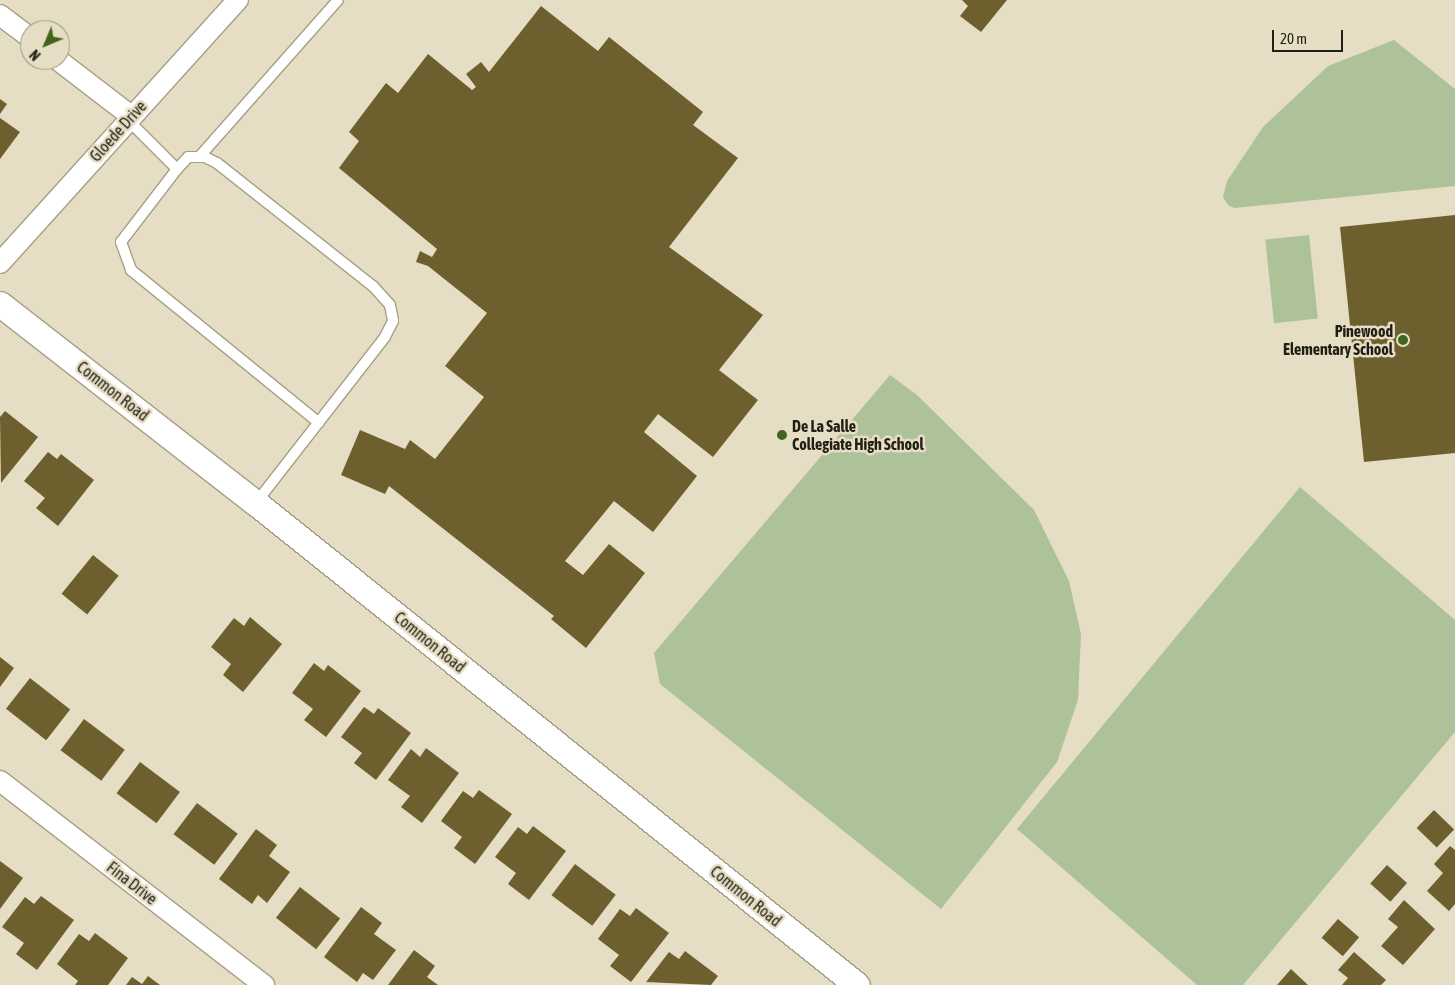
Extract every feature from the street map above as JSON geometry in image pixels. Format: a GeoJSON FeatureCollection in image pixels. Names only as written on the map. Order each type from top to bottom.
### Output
{"type":"FeatureCollection","features":[{"type":"Feature","properties":{"kind":"street","name":"Gloede Drive"},"geometry":{"type":"LineString","coordinates":[[0,263],[129,118],[238,0]]}},
{"type":"Feature","properties":{"kind":"street"},"geometry":{"type":"LineString","coordinates":[[0,15],[20,30]]}},
{"type":"Feature","properties":{"kind":"street"},"geometry":{"type":"LineString","coordinates":[[70,70],[129,118]]}},
{"type":"Feature","properties":{"kind":"street","name":"Common Road"},"geometry":{"type":"LineString","coordinates":[[0,304],[256,503],[857,985]]}},
{"type":"Feature","properties":{"kind":"street","name":"Fina Drive"},"geometry":{"type":"LineString","coordinates":[[0,781],[264,985]]}},
{"type":"Feature","properties":{"kind":"lane"},"geometry":{"type":"LineString","coordinates":[[200,156],[338,0]]}},
{"type":"Feature","properties":{"kind":"lane"},"geometry":{"type":"LineString","coordinates":[[129,118],[177,169]]}},
{"type":"Feature","properties":{"kind":"lane"},"geometry":{"type":"LineString","coordinates":[[256,503],[385,337],[393,321],[390,305],[372,286],[224,169],[200,156],[188,157],[121,242],[131,270],[318,423]]}},
{"type":"Feature","properties":{"kind":"green space"},"geometry":{"type":"Polygon","coordinates":[[[1394,40],[1455,89],[1455,186],[1234,208],[1228,205],[1223,197],[1227,181],[1263,127],[1328,66],[1394,40]]]}},
{"type":"Feature","properties":{"kind":"green space"},"geometry":{"type":"Polygon","coordinates":[[[1309,235],[1318,319],[1274,323],[1265,240],[1309,235]]]}},
{"type":"Feature","properties":{"kind":"green space"},"geometry":{"type":"Polygon","coordinates":[[[890,375],[917,395],[1034,510],[1069,581],[1081,634],[1078,700],[1057,762],[941,909],[660,684],[654,653],[890,375]]]}},
{"type":"Feature","properties":{"kind":"green space"},"geometry":{"type":"Polygon","coordinates":[[[1300,487],[1455,620],[1455,732],[1243,985],[1197,985],[1017,829],[1300,487]]]}},
{"type":"Feature","properties":{"kind":"building"},"geometry":{"type":"Polygon","coordinates":[[[962,0],[1007,0],[981,32],[960,16],[968,6],[962,0]]]}},
{"type":"Feature","properties":{"kind":"building"},"geometry":{"type":"Polygon","coordinates":[[[541,6],[598,51],[609,37],[703,112],[693,125],[738,158],[669,247],[763,315],[719,370],[758,400],[713,457],[658,414],[644,432],[697,476],[653,532],[614,501],[565,561],[583,575],[609,544],[645,573],[586,648],[551,619],[554,616],[389,486],[385,494],[341,475],[360,430],[405,449],[410,440],[435,459],[484,397],[445,366],[487,313],[428,266],[416,262],[420,251],[432,257],[437,249],[339,168],[359,141],[349,132],[386,83],[398,93],[428,54],[472,90],[476,87],[466,74],[481,62],[489,72],[541,6]]]}},
{"type":"Feature","properties":{"kind":"building"},"geometry":{"type":"Polygon","coordinates":[[[0,99],[7,104],[0,114],[0,99]]]}},
{"type":"Feature","properties":{"kind":"building"},"geometry":{"type":"Polygon","coordinates":[[[0,118],[20,132],[0,159],[0,118]]]}},
{"type":"Feature","properties":{"kind":"building","name":"Pinewood Elementary School"},"geometry":{"type":"Polygon","coordinates":[[[1455,215],[1455,453],[1364,462],[1340,227],[1455,215]]]}},
{"type":"Feature","properties":{"kind":"building"},"geometry":{"type":"Polygon","coordinates":[[[5,411],[38,437],[1,483],[0,417],[5,411]]]}},
{"type":"Feature","properties":{"kind":"building"},"geometry":{"type":"Polygon","coordinates":[[[48,452],[57,459],[61,454],[94,480],[58,526],[36,508],[45,498],[24,481],[48,452]]]}},
{"type":"Feature","properties":{"kind":"building"},"geometry":{"type":"Polygon","coordinates":[[[93,555],[119,576],[87,615],[62,594],[93,555]]]}},
{"type":"Feature","properties":{"kind":"building"},"geometry":{"type":"Polygon","coordinates":[[[250,617],[282,644],[243,692],[223,675],[231,664],[211,647],[234,618],[244,626],[250,617]]]}},
{"type":"Feature","properties":{"kind":"building"},"geometry":{"type":"Polygon","coordinates":[[[0,657],[14,668],[0,687],[0,657]]]}},
{"type":"Feature","properties":{"kind":"building"},"geometry":{"type":"Polygon","coordinates":[[[314,663],[324,671],[328,665],[361,691],[326,737],[304,720],[313,709],[292,693],[314,663]]]}},
{"type":"Feature","properties":{"kind":"building"},"geometry":{"type":"Polygon","coordinates":[[[30,678],[70,709],[46,740],[6,709],[30,678]]]}},
{"type":"Feature","properties":{"kind":"building"},"geometry":{"type":"Polygon","coordinates":[[[364,707],[374,714],[378,708],[411,733],[376,780],[354,763],[362,753],[341,737],[364,707]]]}},
{"type":"Feature","properties":{"kind":"building"},"geometry":{"type":"Polygon","coordinates":[[[84,719],[125,750],[101,781],[61,750],[84,719]]]}},
{"type":"Feature","properties":{"kind":"building"},"geometry":{"type":"Polygon","coordinates":[[[426,748],[459,773],[422,823],[401,807],[410,796],[388,780],[411,749],[420,757],[426,748]]]}},
{"type":"Feature","properties":{"kind":"building"},"geometry":{"type":"Polygon","coordinates":[[[140,762],[180,792],[156,823],[117,793],[140,762]]]}},
{"type":"Feature","properties":{"kind":"building"},"geometry":{"type":"Polygon","coordinates":[[[479,790],[512,814],[475,864],[454,848],[462,837],[441,821],[463,791],[473,798],[479,790]]]}},
{"type":"Feature","properties":{"kind":"building"},"geometry":{"type":"Polygon","coordinates":[[[197,803],[238,834],[214,865],[174,834],[197,803]]]}},
{"type":"Feature","properties":{"kind":"building"},"geometry":{"type":"Polygon","coordinates":[[[1434,810],[1454,829],[1437,847],[1417,828],[1434,810]]]}},
{"type":"Feature","properties":{"kind":"building"},"geometry":{"type":"Polygon","coordinates":[[[533,826],[566,851],[529,900],[508,884],[516,873],[495,857],[518,827],[527,834],[533,826]]]}},
{"type":"Feature","properties":{"kind":"building"},"geometry":{"type":"Polygon","coordinates":[[[256,829],[277,845],[269,856],[290,872],[267,903],[258,895],[252,904],[219,879],[256,829]]]}},
{"type":"Feature","properties":{"kind":"building"},"geometry":{"type":"Polygon","coordinates":[[[1450,846],[1455,850],[1455,904],[1449,911],[1427,891],[1443,873],[1434,864],[1450,846]]]}},
{"type":"Feature","properties":{"kind":"building"},"geometry":{"type":"Polygon","coordinates":[[[0,861],[23,878],[0,909],[0,861]]]}},
{"type":"Feature","properties":{"kind":"building"},"geometry":{"type":"Polygon","coordinates":[[[575,864],[616,895],[592,926],[552,895],[575,864]]]}},
{"type":"Feature","properties":{"kind":"building"},"geometry":{"type":"Polygon","coordinates":[[[1387,865],[1407,883],[1390,902],[1370,884],[1387,865]]]}},
{"type":"Feature","properties":{"kind":"building"},"geometry":{"type":"Polygon","coordinates":[[[300,887],[340,918],[316,949],[276,918],[300,887]]]}},
{"type":"Feature","properties":{"kind":"building"},"geometry":{"type":"Polygon","coordinates":[[[41,896],[74,920],[37,970],[16,954],[24,943],[2,927],[25,897],[34,904],[41,896]]]}},
{"type":"Feature","properties":{"kind":"building"},"geometry":{"type":"Polygon","coordinates":[[[1404,900],[1435,929],[1403,965],[1381,946],[1398,927],[1388,919],[1404,900]]]}},
{"type":"Feature","properties":{"kind":"building"},"geometry":{"type":"Polygon","coordinates":[[[361,907],[382,923],[374,934],[396,950],[373,980],[363,973],[357,982],[324,957],[361,907]]]}},
{"type":"Feature","properties":{"kind":"building"},"geometry":{"type":"Polygon","coordinates":[[[636,908],[669,933],[631,982],[610,966],[619,955],[598,939],[620,909],[630,916],[636,908]]]}},
{"type":"Feature","properties":{"kind":"building"},"geometry":{"type":"Polygon","coordinates":[[[1338,919],[1359,937],[1343,956],[1322,938],[1338,919]]]}},
{"type":"Feature","properties":{"kind":"building"},"geometry":{"type":"Polygon","coordinates":[[[95,933],[128,958],[108,985],[75,985],[78,981],[57,964],[79,934],[89,941],[95,933]]]}},
{"type":"Feature","properties":{"kind":"building"},"geometry":{"type":"Polygon","coordinates":[[[414,950],[435,966],[427,977],[438,985],[388,985],[414,950]]]}},
{"type":"Feature","properties":{"kind":"building"},"geometry":{"type":"Polygon","coordinates":[[[685,951],[718,976],[711,985],[646,982],[669,952],[679,959],[685,951]]]}},
{"type":"Feature","properties":{"kind":"building"},"geometry":{"type":"Polygon","coordinates":[[[1354,952],[1386,980],[1381,985],[1342,985],[1348,978],[1338,970],[1354,952]]]}},
{"type":"Feature","properties":{"kind":"building"},"geometry":{"type":"Polygon","coordinates":[[[1291,969],[1308,985],[1277,985],[1291,969]]]}},
{"type":"Feature","properties":{"kind":"building"},"geometry":{"type":"Polygon","coordinates":[[[148,976],[160,985],[126,985],[132,977],[142,984],[148,976]]]}},
{"type":"Feature","properties":{"kind":"place","name":"Pinewood Elementary School"},"geometry":{"type":"Point","coordinates":[1403,340]}},
{"type":"Feature","properties":{"kind":"place","name":"De La Salle Collegiate High School"},"geometry":{"type":"Point","coordinates":[782,435]}}]}
